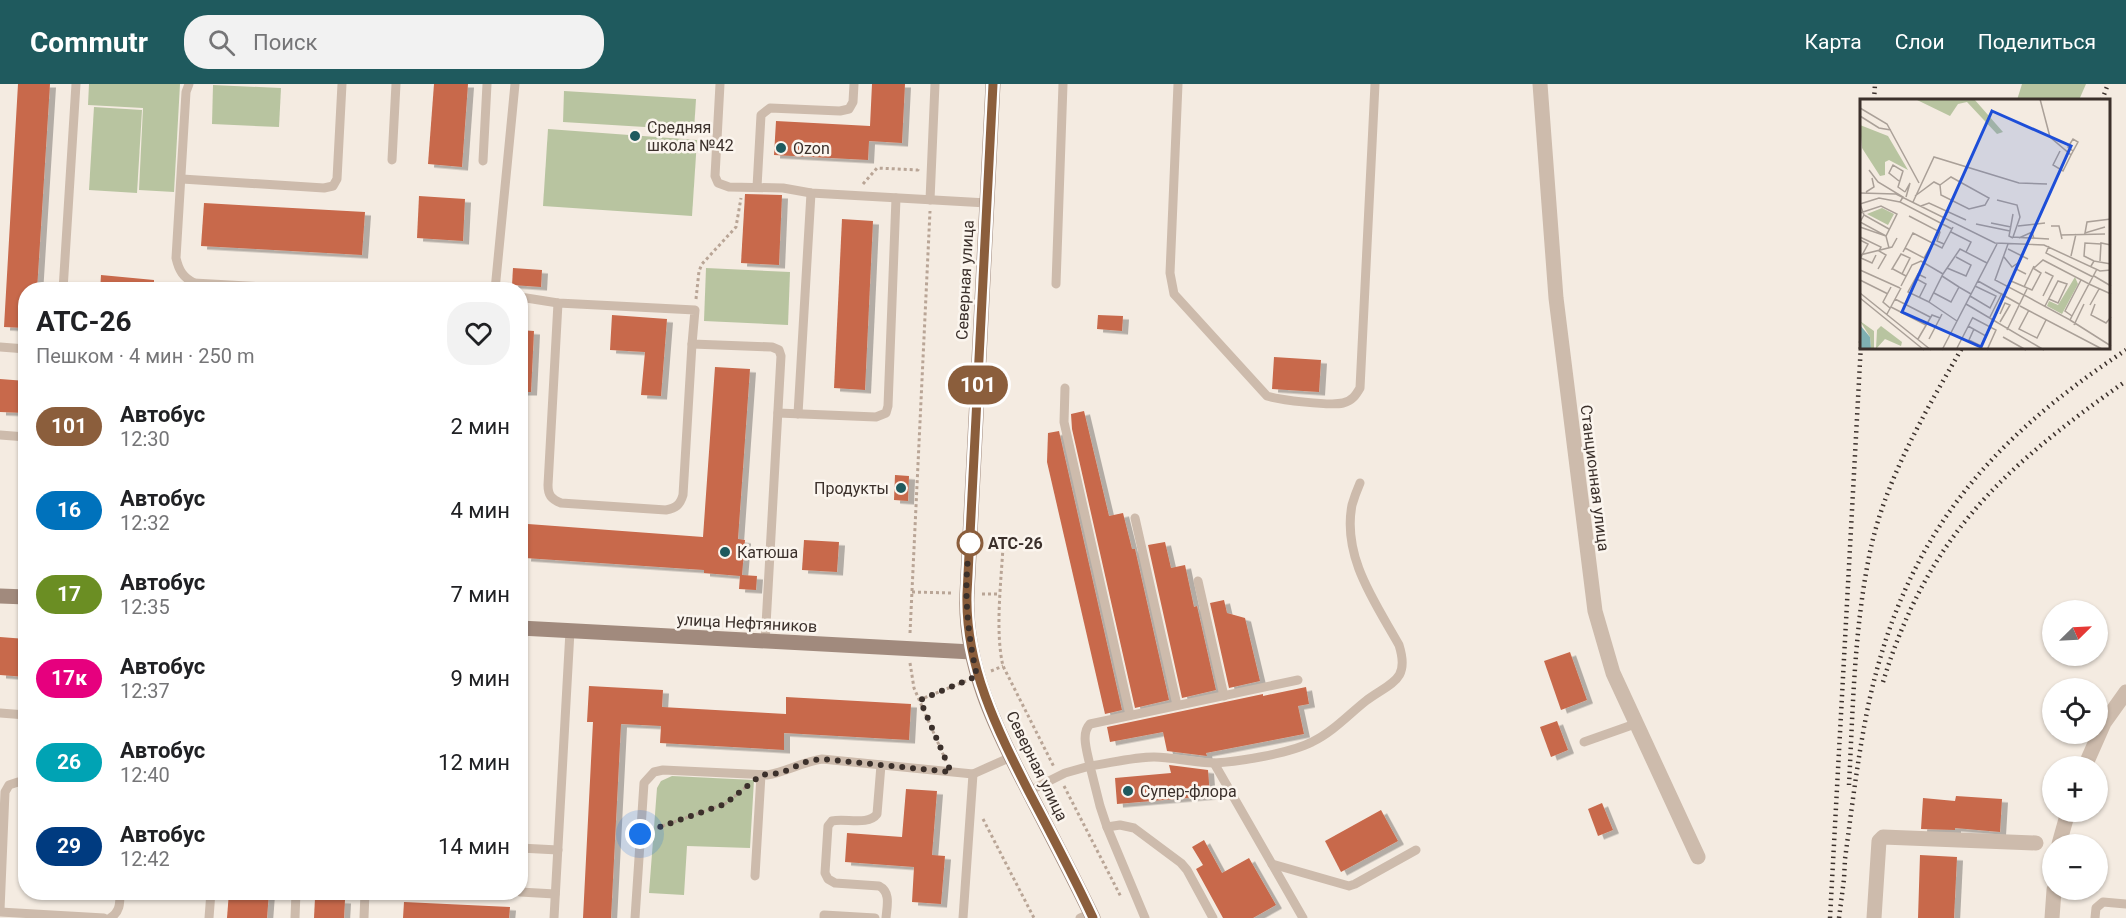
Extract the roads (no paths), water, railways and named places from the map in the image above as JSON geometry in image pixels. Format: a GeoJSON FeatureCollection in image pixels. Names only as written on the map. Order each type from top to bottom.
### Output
{"type":"FeatureCollection","features":[{"type":"Feature","properties":{"kind":"main road","name":"Северная улица"},"geometry":{"type":"LineString","coordinates":[[993,84],[967,601],[968,629],[977,676],[1011,756],[1088,916]]}},
{"type":"Feature","properties":{"kind":"main road"},"geometry":{"type":"LineString","coordinates":[[0,596],[18,597]]}},
{"type":"Feature","properties":{"kind":"main road","name":"улица Нефтяников"},"geometry":{"type":"LineString","coordinates":[[528,628],[765,643],[972,652]]}},
{"type":"Feature","properties":{"kind":"street","name":"Станционная улица"},"geometry":{"type":"LineString","coordinates":[[1540,84],[1556,298],[1590,583],[1604,646],[1613,673],[1698,857]]}},
{"type":"Feature","properties":{"kind":"street"},"geometry":{"type":"LineString","coordinates":[[2089,756],[2104,723],[2126,692]]}},
{"type":"Feature","properties":{"kind":"street"},"geometry":{"type":"LineString","coordinates":[[1874,918],[1879,841],[1883,837],[2036,843]]}},
{"type":"Feature","properties":{"kind":"street"},"geometry":{"type":"LineString","coordinates":[[2052,918],[2053,900]]}},
{"type":"Feature","properties":{"kind":"lane"},"geometry":{"type":"LineString","coordinates":[[64,282],[76,84]]}},
{"type":"Feature","properties":{"kind":"lane"},"geometry":{"type":"LineString","coordinates":[[189,84],[186,92],[176,258],[179,271],[190,282]]}},
{"type":"Feature","properties":{"kind":"lane"},"geometry":{"type":"LineString","coordinates":[[182,179],[324,188],[333,186],[337,179],[342,84]]}},
{"type":"Feature","properties":{"kind":"lane"},"geometry":{"type":"LineString","coordinates":[[392,160],[396,84]]}},
{"type":"Feature","properties":{"kind":"lane"},"geometry":{"type":"LineString","coordinates":[[483,161],[487,84]]}},
{"type":"Feature","properties":{"kind":"lane"},"geometry":{"type":"LineString","coordinates":[[496,282],[515,84]]}},
{"type":"Feature","properties":{"kind":"lane"},"geometry":{"type":"LineString","coordinates":[[720,84],[715,176],[718,183],[729,187],[783,188],[811,193],[987,203]]}},
{"type":"Feature","properties":{"kind":"lane"},"geometry":{"type":"LineString","coordinates":[[757,187],[761,115],[770,108],[849,110],[853,102],[854,84]]}},
{"type":"Feature","properties":{"kind":"lane"},"geometry":{"type":"LineString","coordinates":[[930,200],[935,84]]}},
{"type":"Feature","properties":{"kind":"lane"},"geometry":{"type":"LineString","coordinates":[[1056,284],[1063,84]]}},
{"type":"Feature","properties":{"kind":"lane"},"geometry":{"type":"LineString","coordinates":[[1178,84],[1170,273],[1174,294],[1267,396],[1278,400],[1342,403],[1354,398],[1360,388],[1375,84]]}},
{"type":"Feature","properties":{"kind":"lane"},"geometry":{"type":"LineString","coordinates":[[798,414],[811,193]]}},
{"type":"Feature","properties":{"kind":"lane"},"geometry":{"type":"LineString","coordinates":[[778,413],[876,417],[886,413],[896,198]]}},
{"type":"Feature","properties":{"kind":"lane"},"geometry":{"type":"LineString","coordinates":[[528,298],[558,303],[695,310],[683,495],[681,502],[674,508],[666,510],[561,503],[553,500],[548,493],[558,303]]}},
{"type":"Feature","properties":{"kind":"lane"},"geometry":{"type":"LineString","coordinates":[[692,344],[772,347],[778,350],[781,356],[765,643]]}},
{"type":"Feature","properties":{"kind":"lane"},"geometry":{"type":"LineString","coordinates":[[0,347],[18,348]]}},
{"type":"Feature","properties":{"kind":"lane"},"geometry":{"type":"LineString","coordinates":[[1065,387],[1064,422],[1130,715]]}},
{"type":"Feature","properties":{"kind":"lane"},"geometry":{"type":"LineString","coordinates":[[0,435],[18,436]]}},
{"type":"Feature","properties":{"kind":"lane"},"geometry":{"type":"LineString","coordinates":[[1029,791],[1070,771],[1090,766],[1151,757],[1214,763],[1268,756],[1298,748],[1312,742],[1398,679],[1403,669],[1403,656],[1362,578],[1355,559],[1350,520],[1352,504],[1360,483]]}},
{"type":"Feature","properties":{"kind":"lane"},"geometry":{"type":"LineString","coordinates":[[1135,518],[1178,705]]}},
{"type":"Feature","properties":{"kind":"lane"},"geometry":{"type":"LineString","coordinates":[[1198,582],[1224,696]]}},
{"type":"Feature","properties":{"kind":"lane"},"geometry":{"type":"LineString","coordinates":[[554,918],[570,631]]}},
{"type":"Feature","properties":{"kind":"lane"},"geometry":{"type":"LineString","coordinates":[[1146,918],[1100,806],[1090,766],[1086,728],[1095,722],[1298,680]]}},
{"type":"Feature","properties":{"kind":"lane"},"geometry":{"type":"LineString","coordinates":[[0,713],[18,715]]}},
{"type":"Feature","properties":{"kind":"lane"},"geometry":{"type":"LineString","coordinates":[[1584,742],[1635,724]]}},
{"type":"Feature","properties":{"kind":"lane"},"geometry":{"type":"LineString","coordinates":[[635,918],[644,783],[654,772],[663,770],[761,775],[781,773],[808,761],[822,759],[973,774],[1011,756]]}},
{"type":"Feature","properties":{"kind":"lane"},"geometry":{"type":"LineString","coordinates":[[1214,763],[1303,918]]}},
{"type":"Feature","properties":{"kind":"lane"},"geometry":{"type":"LineString","coordinates":[[881,765],[877,814],[868,820],[832,821],[828,826],[825,873],[828,879],[835,883],[879,886],[884,889],[887,894],[886,918]]}},
{"type":"Feature","properties":{"kind":"lane"},"geometry":{"type":"LineString","coordinates":[[963,918],[973,774]]}},
{"type":"Feature","properties":{"kind":"lane"},"geometry":{"type":"LineString","coordinates":[[755,876],[761,775]]}},
{"type":"Feature","properties":{"kind":"lane"},"geometry":{"type":"LineString","coordinates":[[18,782],[9,785],[4,792],[0,911],[104,918]]}},
{"type":"Feature","properties":{"kind":"lane"},"geometry":{"type":"LineString","coordinates":[[1107,827],[1120,825],[1134,828],[1181,863],[1213,918]]}},
{"type":"Feature","properties":{"kind":"lane"},"geometry":{"type":"LineString","coordinates":[[528,848],[558,850]]}},
{"type":"Feature","properties":{"kind":"lane"},"geometry":{"type":"LineString","coordinates":[[1272,864],[1349,886],[1416,850]]}},
{"type":"Feature","properties":{"kind":"lane"},"geometry":{"type":"LineString","coordinates":[[528,892],[555,894]]}},
{"type":"Feature","properties":{"kind":"lane"},"geometry":{"type":"LineString","coordinates":[[110,918],[119,908],[120,900]]}},
{"type":"Feature","properties":{"kind":"lane"},"geometry":{"type":"LineString","coordinates":[[209,918],[210,900]]}},
{"type":"Feature","properties":{"kind":"lane"},"geometry":{"type":"LineString","coordinates":[[295,918],[296,900]]}},
{"type":"Feature","properties":{"kind":"lane"},"geometry":{"type":"LineString","coordinates":[[364,918],[365,900]]}},
{"type":"Feature","properties":{"kind":"lane"},"geometry":{"type":"LineString","coordinates":[[2095,918],[2096,908],[2103,902],[2126,904]]}},
{"type":"Feature","properties":{"kind":"lane"},"geometry":{"type":"LineString","coordinates":[[824,918],[824,915],[875,918]]}},
{"type":"Feature","properties":{"kind":"railway"},"geometry":{"type":"LineString","coordinates":[[1874,99],[1875,84]]}},
{"type":"Feature","properties":{"kind":"railway"},"geometry":{"type":"LineString","coordinates":[[2102,99],[2108,84]]}},
{"type":"Feature","properties":{"kind":"railway"},"geometry":{"type":"LineString","coordinates":[[1830,918],[1861,350]]}},
{"type":"Feature","properties":{"kind":"railway"},"geometry":{"type":"LineString","coordinates":[[1849,785],[1857,639],[1870,552],[1896,473],[1934,397],[1961,350]]}},
{"type":"Feature","properties":{"kind":"railway"},"geometry":{"type":"LineString","coordinates":[[1839,918],[1845,859],[1869,702],[1885,643],[1905,590],[1930,542],[1959,498],[1994,458],[2033,420],[2077,384],[2126,350]]}},
{"type":"Feature","properties":{"kind":"railway"},"geometry":{"type":"LineString","coordinates":[[1883,682],[1901,630],[1923,585],[1947,545],[1976,509],[2007,475],[2043,444],[2126,381]]}},
{"type":"Feature","properties":{"kind":"place","name":"Средняя школа №42"},"geometry":{"type":"Point","coordinates":[635,136]}},
{"type":"Feature","properties":{"kind":"place","name":"Ozon"},"geometry":{"type":"Point","coordinates":[781,148]}},
{"type":"Feature","properties":{"kind":"place","name":"Продукты"},"geometry":{"type":"Point","coordinates":[901,488]}},
{"type":"Feature","properties":{"kind":"place","name":"АТС-26"},"geometry":{"type":"Point","coordinates":[970,543]}},
{"type":"Feature","properties":{"kind":"place","name":"Катюша"},"geometry":{"type":"Point","coordinates":[725,552]}},
{"type":"Feature","properties":{"kind":"place","name":"Супер-флора"},"geometry":{"type":"Point","coordinates":[1128,791]}}]}
